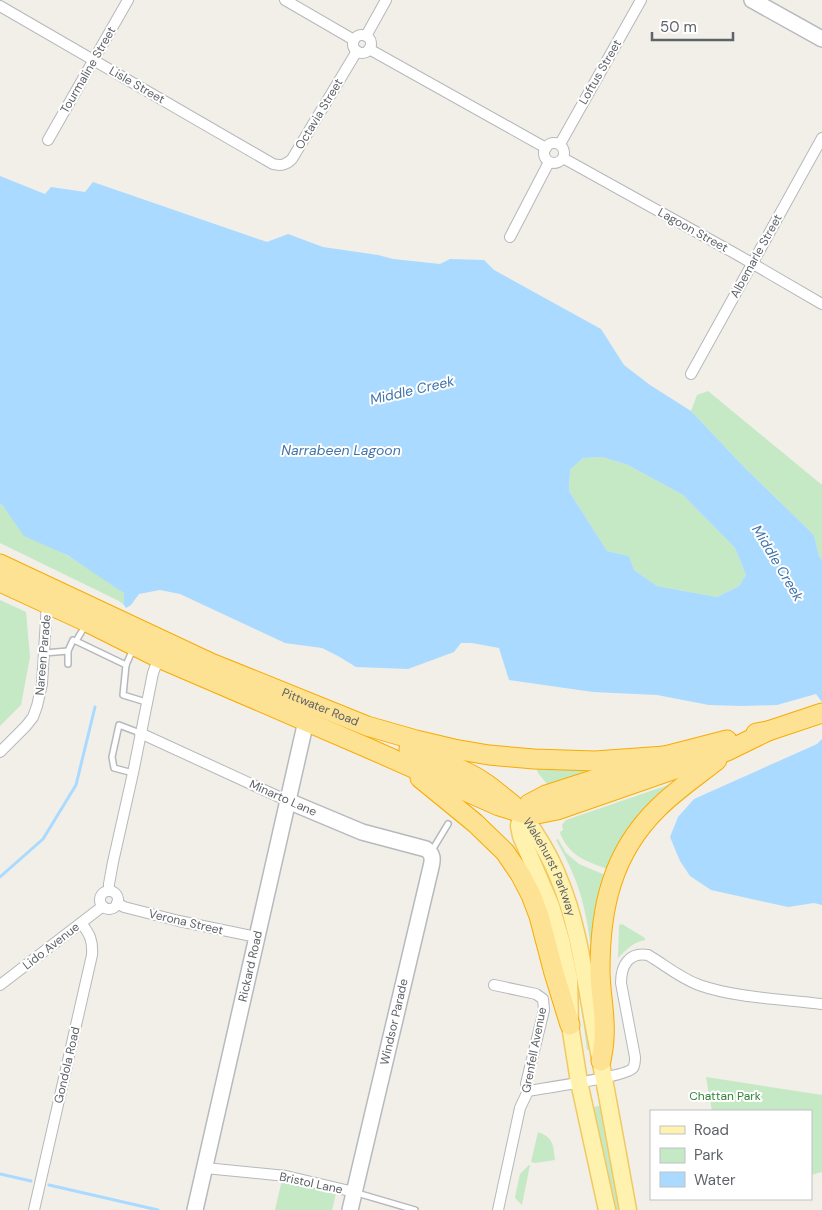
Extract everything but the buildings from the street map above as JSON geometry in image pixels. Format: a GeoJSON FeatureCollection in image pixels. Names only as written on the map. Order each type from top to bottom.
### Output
{"type":"FeatureCollection","features":[{"type":"Feature","properties":{"kind":"highway","name":"Pittwater Road"},"geometry":{"type":"LineString","coordinates":[[0,564],[162,650],[306,721],[499,806],[522,812],[537,814],[557,810],[728,751],[768,731]]}},
{"type":"Feature","properties":{"kind":"highway","name":"Pittwater Road"},"geometry":{"type":"LineString","coordinates":[[0,582],[87,622],[134,647],[162,650],[211,663],[367,726],[416,740],[489,755],[534,759],[595,761],[666,756]]}},
{"type":"Feature","properties":{"kind":"highway","name":"Pittwater Road"},"geometry":{"type":"LineString","coordinates":[[522,812],[538,798],[666,756],[768,731],[822,713]]}},
{"type":"Feature","properties":{"kind":"highway"},"geometry":{"type":"LineString","coordinates":[[367,726],[394,743],[468,772],[487,784],[522,812]]}},
{"type":"Feature","properties":{"kind":"highway"},"geometry":{"type":"LineString","coordinates":[[603,1070],[604,1012],[600,973],[600,947],[606,902],[613,876],[629,844],[657,809],[728,751]]}},
{"type":"Feature","properties":{"kind":"highway"},"geometry":{"type":"LineString","coordinates":[[403,764],[475,823],[504,852],[520,874],[531,895],[545,933],[554,973],[570,1025]]}},
{"type":"Feature","properties":{"kind":"main road","name":"Wakehurst Parkway"},"geometry":{"type":"LineString","coordinates":[[522,812],[520,836],[551,906],[561,940],[569,978],[570,1025],[579,1082],[607,1210]]}},
{"type":"Feature","properties":{"kind":"main road","name":"Wakehurst Parkway"},"geometry":{"type":"LineString","coordinates":[[522,812],[553,864],[574,922],[628,1210]]}},
{"type":"Feature","properties":{"kind":"street","name":"Tourmaline Street"},"geometry":{"type":"LineString","coordinates":[[48,140],[128,0]]}},
{"type":"Feature","properties":{"kind":"street"},"geometry":{"type":"LineString","coordinates":[[285,0],[354,40]]}},
{"type":"Feature","properties":{"kind":"street"},"geometry":{"type":"LineString","coordinates":[[366,36],[386,0]]}},
{"type":"Feature","properties":{"kind":"street","name":"Loftus Street"},"geometry":{"type":"LineString","coordinates":[[560,144],[642,0]]}},
{"type":"Feature","properties":{"kind":"street"},"geometry":{"type":"LineString","coordinates":[[752,0],[822,39]]}},
{"type":"Feature","properties":{"kind":"street","name":"Lisle Street"},"geometry":{"type":"LineString","coordinates":[[0,6],[273,164]]}},
{"type":"Feature","properties":{"kind":"street"},"geometry":{"type":"LineString","coordinates":[[366,36],[358,36],[353,44],[357,51],[363,52],[369,49]]}},
{"type":"Feature","properties":{"kind":"street"},"geometry":{"type":"LineString","coordinates":[[366,36],[370,42],[369,49]]}},
{"type":"Feature","properties":{"kind":"street"},"geometry":{"type":"LineString","coordinates":[[369,49],[546,148]]}},
{"type":"Feature","properties":{"kind":"street","name":"Octavia Street"},"geometry":{"type":"LineString","coordinates":[[273,164],[285,164],[292,159],[357,51]]}},
{"type":"Feature","properties":{"kind":"street","name":"Albemarle Street"},"geometry":{"type":"LineString","coordinates":[[691,374],[822,138]]}},
{"type":"Feature","properties":{"kind":"street"},"geometry":{"type":"LineString","coordinates":[[552,143],[560,144],[564,150],[563,158],[557,163],[549,162],[544,156],[546,148],[552,143]]}},
{"type":"Feature","properties":{"kind":"street","name":"Lagoon Street"},"geometry":{"type":"LineString","coordinates":[[563,158],[822,304]]}},
{"type":"Feature","properties":{"kind":"street"},"geometry":{"type":"LineString","coordinates":[[510,237],[549,162]]}},
{"type":"Feature","properties":{"kind":"street","name":"Nareen Parade"},"geometry":{"type":"LineString","coordinates":[[0,752],[26,726],[38,706],[42,684],[47,603]]}},
{"type":"Feature","properties":{"kind":"street"},"geometry":{"type":"LineString","coordinates":[[109,891],[113,862],[133,773],[146,702],[153,673],[162,650]]}},
{"type":"Feature","properties":{"kind":"street","name":"Rickard Road"},"geometry":{"type":"LineString","coordinates":[[195,1210],[306,721]]}},
{"type":"Feature","properties":{"kind":"street","name":"Minarto Lane"},"geometry":{"type":"LineString","coordinates":[[140,733],[288,801],[362,832],[426,849],[430,852]]}},
{"type":"Feature","properties":{"kind":"street","name":"Windsor Parade"},"geometry":{"type":"LineString","coordinates":[[350,1210],[431,867],[430,852]]}},
{"type":"Feature","properties":{"kind":"street"},"geometry":{"type":"LineString","coordinates":[[109,891],[116,895],[117,902],[114,907],[108,909],[103,906],[100,898],[109,891]]}},
{"type":"Feature","properties":{"kind":"street","name":"Verona Street"},"geometry":{"type":"LineString","coordinates":[[117,902],[124,907],[179,921],[257,937]]}},
{"type":"Feature","properties":{"kind":"street","name":"Lido Avenue"},"geometry":{"type":"LineString","coordinates":[[0,986],[103,906]]}},
{"type":"Feature","properties":{"kind":"street","name":"Gondola Road"},"geometry":{"type":"LineString","coordinates":[[34,1210],[92,956],[92,942],[86,928],[81,923]]}},
{"type":"Feature","properties":{"kind":"street"},"geometry":{"type":"LineString","coordinates":[[528,1091],[579,1082],[603,1070],[628,1072],[633,1068],[635,1063],[621,976],[622,969],[627,962],[636,955],[648,955],[680,976],[698,984],[725,992],[822,1004]]}},
{"type":"Feature","properties":{"kind":"street","name":"Grenfell Avenue"},"geometry":{"type":"LineString","coordinates":[[494,985],[536,994],[543,999],[544,1010],[526,1084],[528,1091],[520,1108],[498,1210]]}},
{"type":"Feature","properties":{"kind":"street","name":"Bristol Lane"},"geometry":{"type":"LineString","coordinates":[[205,1168],[286,1176],[354,1192]]}},
{"type":"Feature","properties":{"kind":"lane"},"geometry":{"type":"LineString","coordinates":[[76,642],[87,622]]}},
{"type":"Feature","properties":{"kind":"lane"},"geometry":{"type":"LineString","coordinates":[[68,664],[68,652],[73,640],[126,665]]}},
{"type":"Feature","properties":{"kind":"lane"},"geometry":{"type":"LineString","coordinates":[[134,647],[126,665],[123,696],[146,702]]}},
{"type":"Feature","properties":{"kind":"lane"},"geometry":{"type":"LineString","coordinates":[[44,652],[68,652]]}},
{"type":"Feature","properties":{"kind":"lane"},"geometry":{"type":"LineString","coordinates":[[133,773],[114,768],[112,757],[119,725],[140,733]]}},
{"type":"Feature","properties":{"kind":"lane"},"geometry":{"type":"LineString","coordinates":[[430,852],[448,824]]}},
{"type":"Feature","properties":{"kind":"lane","name":"Bristol Lane"},"geometry":{"type":"LineString","coordinates":[[354,1192],[415,1210]]}},
{"type":"Feature","properties":{"kind":"green space"},"geometry":{"type":"Polygon","coordinates":[[[708,391],[822,485],[822,560],[819,556],[814,535],[745,468],[691,411],[697,395],[708,391]]]}},
{"type":"Feature","properties":{"kind":"green space"},"geometry":{"type":"Polygon","coordinates":[[[602,457],[628,465],[683,495],[735,548],[746,575],[739,586],[717,597],[657,586],[634,570],[629,556],[607,551],[569,491],[570,470],[583,458],[602,457]]]}},
{"type":"Feature","properties":{"kind":"green space"},"geometry":{"type":"Polygon","coordinates":[[[0,504],[58,550],[125,593],[124,605],[0,543],[0,504]]]}},
{"type":"Feature","properties":{"kind":"green space"},"geometry":{"type":"Polygon","coordinates":[[[0,600],[26,612],[30,657],[21,705],[0,726],[0,600]]]}},
{"type":"Feature","properties":{"kind":"green space"},"geometry":{"type":"Polygon","coordinates":[[[619,765],[548,785],[538,773],[536,767],[619,765]]]}},
{"type":"Feature","properties":{"kind":"green space"},"geometry":{"type":"Polygon","coordinates":[[[671,784],[610,870],[580,857],[570,849],[561,837],[562,825],[566,820],[671,784]]]}},
{"type":"Feature","properties":{"kind":"green space"},"geometry":{"type":"Polygon","coordinates":[[[558,839],[566,853],[579,864],[605,875],[593,966],[582,899],[573,873],[556,840],[558,839]]]}},
{"type":"Feature","properties":{"kind":"green space"},"geometry":{"type":"Polygon","coordinates":[[[536,844],[563,900],[593,1049],[587,1050],[576,970],[565,922],[554,892],[532,845],[536,844]]]}},
{"type":"Feature","properties":{"kind":"green space"},"geometry":{"type":"Polygon","coordinates":[[[622,924],[645,938],[645,940],[634,944],[618,958],[619,925],[622,924]]]}},
{"type":"Feature","properties":{"kind":"green space","name":"Chattan Park"},"geometry":{"type":"Polygon","coordinates":[[[706,1077],[822,1095],[822,1172],[812,1175],[812,1110],[712,1110],[706,1077]]]}},
{"type":"Feature","properties":{"kind":"green space"},"geometry":{"type":"Polygon","coordinates":[[[604,1105],[623,1210],[614,1210],[598,1133],[594,1107],[604,1105]]]}},
{"type":"Feature","properties":{"kind":"green space"},"geometry":{"type":"Polygon","coordinates":[[[538,1132],[547,1137],[552,1143],[555,1160],[531,1162],[538,1132]]]}},
{"type":"Feature","properties":{"kind":"green space"},"geometry":{"type":"Polygon","coordinates":[[[529,1165],[522,1205],[515,1197],[520,1174],[529,1165]]]}},
{"type":"Feature","properties":{"kind":"green space"},"geometry":{"type":"Polygon","coordinates":[[[282,1180],[336,1193],[332,1210],[275,1210],[282,1180]]]}},
{"type":"Feature","properties":{"kind":"water","name":"Narrabeen Lagoon"},"geometry":{"type":"Polygon","coordinates":[[[0,176],[45,194],[51,187],[85,192],[93,182],[267,242],[288,234],[323,247],[393,259],[440,264],[450,259],[484,260],[494,270],[601,329],[624,365],[650,385],[691,411],[745,468],[814,535],[819,556],[822,560],[822,702],[816,694],[777,705],[709,705],[657,695],[593,692],[509,680],[499,648],[472,643],[461,643],[454,652],[408,669],[356,667],[322,648],[285,643],[180,594],[160,590],[139,594],[131,605],[126,608],[124,605],[124,593],[67,555],[24,536],[0,504],[0,176]],[[602,457],[583,458],[570,470],[569,491],[607,551],[629,556],[634,570],[657,586],[717,597],[739,586],[746,575],[735,548],[683,495],[628,465],[602,457]]]}},
{"type":"Feature","properties":{"kind":"water"},"geometry":{"type":"Polygon","coordinates":[[[822,739],[822,905],[814,903],[788,907],[711,890],[690,876],[680,861],[670,837],[678,817],[694,799],[817,744],[822,739]]]}},
{"type":"Feature","properties":{"kind":"waterway"},"geometry":{"type":"LineString","coordinates":[[0,877],[43,839],[76,785],[95,707]]}},
{"type":"Feature","properties":{"kind":"waterway"},"geometry":{"type":"LineString","coordinates":[[0,1174],[31,1181]]}},
{"type":"Feature","properties":{"kind":"waterway"},"geometry":{"type":"LineString","coordinates":[[49,1185],[158,1210]]}},
{"type":"Feature","properties":{"kind":"water label","name":"Middle Creek"},"geometry":{"type":"Point","coordinates":[412,390]}},
{"type":"Feature","properties":{"kind":"water label","name":"Middle Creek"},"geometry":{"type":"Point","coordinates":[778,563]}}]}
